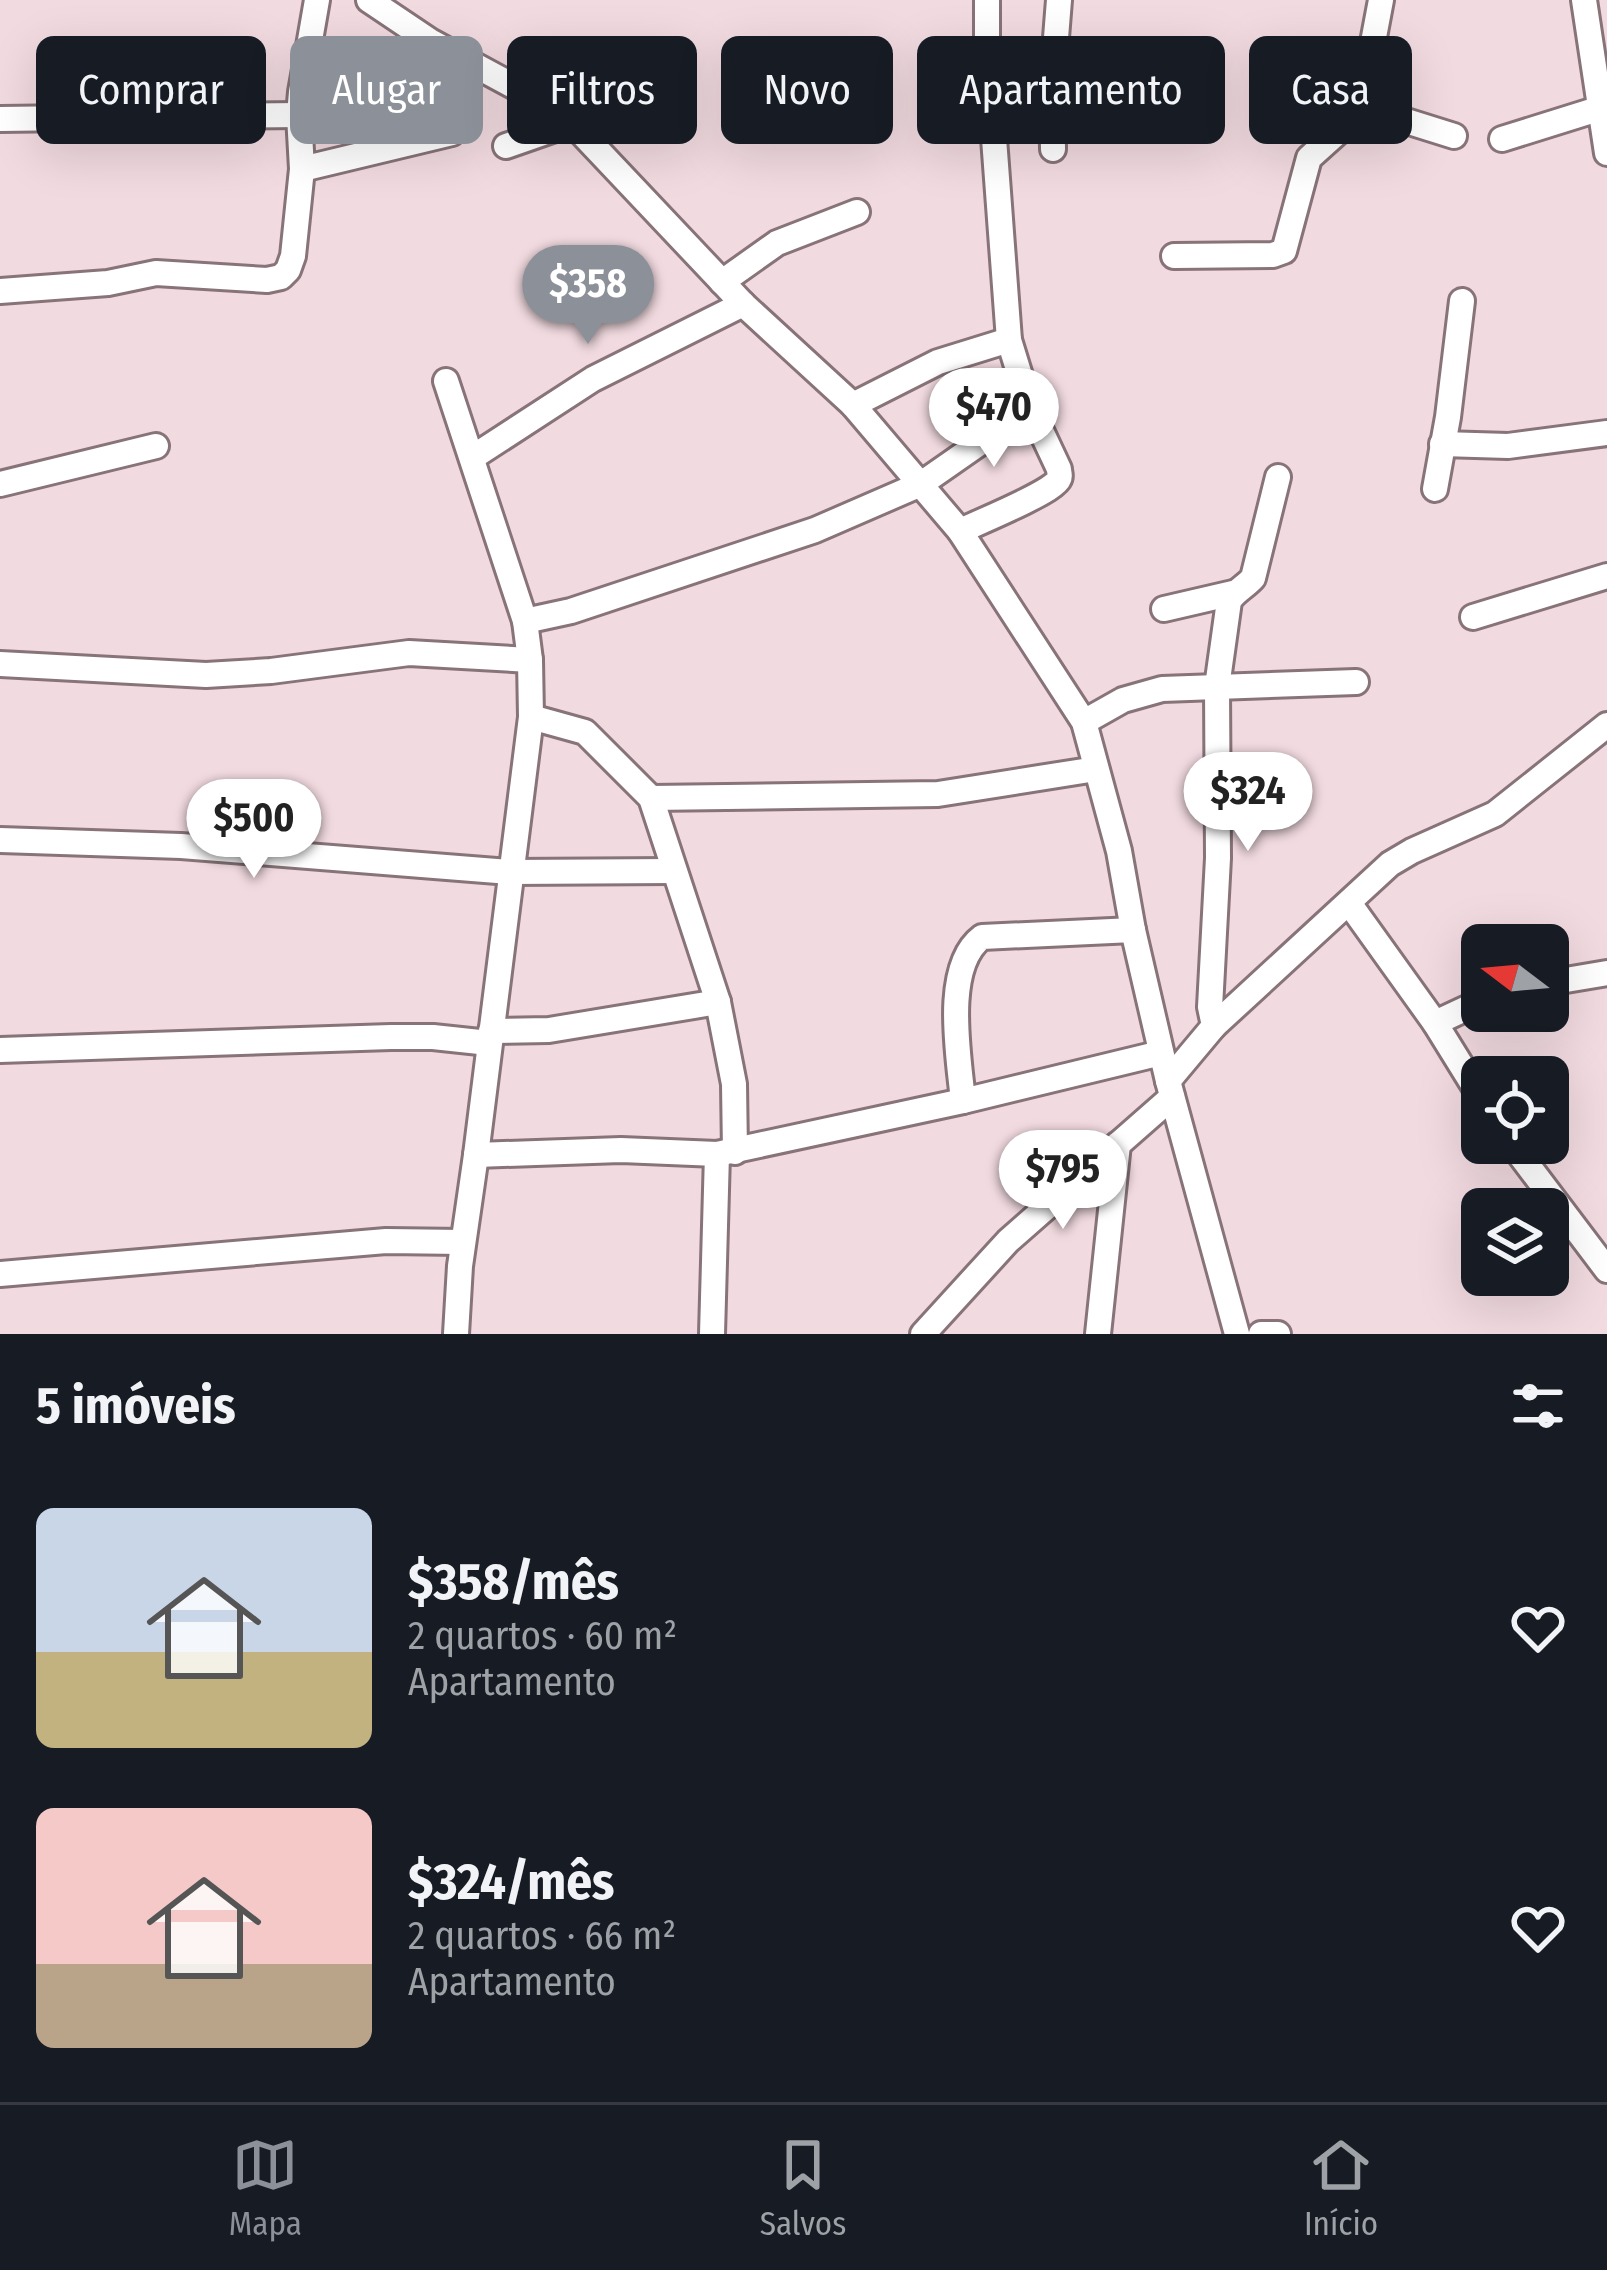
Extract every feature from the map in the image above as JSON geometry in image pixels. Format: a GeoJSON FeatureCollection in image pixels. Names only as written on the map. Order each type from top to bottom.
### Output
{"type":"FeatureCollection","features":[{"type":"Feature","properties":{"kind":"street"},"geometry":{"type":"LineString","coordinates":[[311,36],[317,0]]}},
{"type":"Feature","properties":{"kind":"street"},"geometry":{"type":"LineString","coordinates":[[369,0],[430,41],[507,83]]}},
{"type":"Feature","properties":{"kind":"street"},"geometry":{"type":"LineString","coordinates":[[960,531],[1031,499],[1059,480],[1059,469],[1028,405],[1009,340],[987,0]]}},
{"type":"Feature","properties":{"kind":"street"},"geometry":{"type":"LineString","coordinates":[[1054,149],[1052,88],[1059,0]]}},
{"type":"Feature","properties":{"kind":"street"},"geometry":{"type":"LineString","coordinates":[[1374,36],[1381,0]]}},
{"type":"Feature","properties":{"kind":"street"},"geometry":{"type":"LineString","coordinates":[[1584,0],[1607,153]]}},
{"type":"Feature","properties":{"kind":"street"},"geometry":{"type":"LineString","coordinates":[[1502,140],[1598,109]]}},
{"type":"Feature","properties":{"kind":"street"},"geometry":{"type":"LineString","coordinates":[[0,119],[290,115]]}},
{"type":"Feature","properties":{"kind":"street"},"geometry":{"type":"LineString","coordinates":[[1412,123],[1454,136]]}},
{"type":"Feature","properties":{"kind":"street"},"geometry":{"type":"LineString","coordinates":[[0,291],[108,284],[156,273],[281,277],[293,256],[301,144]]}},
{"type":"Feature","properties":{"kind":"street"},"geometry":{"type":"LineString","coordinates":[[302,169],[406,144]]}},
{"type":"Feature","properties":{"kind":"street"},"geometry":{"type":"LineString","coordinates":[[506,146],[512,144]]}},
{"type":"Feature","properties":{"kind":"street"},"geometry":{"type":"LineString","coordinates":[[592,144],[742,304],[854,405],[960,531],[1084,722],[1119,851],[1161,1053],[1237,1334]]}},
{"type":"Feature","properties":{"kind":"street"},"geometry":{"type":"LineString","coordinates":[[1174,256],[1284,251],[1309,158],[1325,144]]}},
{"type":"Feature","properties":{"kind":"street"},"geometry":{"type":"LineString","coordinates":[[722,282],[777,243],[857,212]]}},
{"type":"Feature","properties":{"kind":"street"},"geometry":{"type":"LineString","coordinates":[[1435,489],[1462,301]]}},
{"type":"Feature","properties":{"kind":"street"},"geometry":{"type":"LineString","coordinates":[[472,457],[592,379],[742,304]]}},
{"type":"Feature","properties":{"kind":"street"},"geometry":{"type":"LineString","coordinates":[[854,405],[938,362],[1009,340]]}},
{"type":"Feature","properties":{"kind":"street"},"geometry":{"type":"LineString","coordinates":[[446,381],[525,621],[531,717],[463,1242],[456,1334]]}},
{"type":"Feature","properties":{"kind":"street"},"geometry":{"type":"LineString","coordinates":[[525,621],[815,530],[921,484],[1028,405]]}},
{"type":"Feature","properties":{"kind":"street"},"geometry":{"type":"LineString","coordinates":[[1442,444],[1508,446],[1607,434]]}},
{"type":"Feature","properties":{"kind":"street"},"geometry":{"type":"LineString","coordinates":[[0,484],[156,446]]}},
{"type":"Feature","properties":{"kind":"street"},"geometry":{"type":"LineString","coordinates":[[1165,609],[1246,587],[1253,578],[1278,477]]}},
{"type":"Feature","properties":{"kind":"street"},"geometry":{"type":"LineString","coordinates":[[1473,617],[1607,576]]}},
{"type":"Feature","properties":{"kind":"street"},"geometry":{"type":"LineString","coordinates":[[1214,1026],[1210,978],[1219,825],[1217,687],[1233,593]]}},
{"type":"Feature","properties":{"kind":"street"},"geometry":{"type":"LineString","coordinates":[[0,664],[206,675],[410,653],[530,660]]}},
{"type":"Feature","properties":{"kind":"street"},"geometry":{"type":"LineString","coordinates":[[1084,722],[1124,700],[1162,688],[1356,682]]}},
{"type":"Feature","properties":{"kind":"street"},"geometry":{"type":"LineString","coordinates":[[531,717],[585,732],[651,799],[718,1002],[734,1084],[712,1334]]}},
{"type":"Feature","properties":{"kind":"street"},"geometry":{"type":"LineString","coordinates":[[923,1334],[1008,1241],[1118,1144],[1170,1089],[1214,1026],[1374,878],[1412,850],[1495,814],[1607,724]]}},
{"type":"Feature","properties":{"kind":"street"},"geometry":{"type":"LineString","coordinates":[[651,799],[938,794],[1096,770]]}},
{"type":"Feature","properties":{"kind":"street"},"geometry":{"type":"LineString","coordinates":[[0,840],[181,846],[510,872],[674,872]]}},
{"type":"Feature","properties":{"kind":"street"},"geometry":{"type":"LineString","coordinates":[[1348,903],[1461,1065]]}},
{"type":"Feature","properties":{"kind":"street"},"geometry":{"type":"LineString","coordinates":[[963,1101],[955,1024],[960,975],[969,947],[982,937],[1133,929]]}},
{"type":"Feature","properties":{"kind":"street"},"geometry":{"type":"LineString","coordinates":[[1569,979],[1607,973]]}},
{"type":"Feature","properties":{"kind":"street"},"geometry":{"type":"LineString","coordinates":[[0,1050],[490,1037],[718,1002]]}},
{"type":"Feature","properties":{"kind":"street"},"geometry":{"type":"LineString","coordinates":[[1435,1023],[1461,1011]]}},
{"type":"Feature","properties":{"kind":"street"},"geometry":{"type":"LineString","coordinates":[[476,1155],[621,1150],[726,1153],[1161,1053]]}},
{"type":"Feature","properties":{"kind":"street"},"geometry":{"type":"LineString","coordinates":[[1098,1334],[1118,1144]]}},
{"type":"Feature","properties":{"kind":"street"},"geometry":{"type":"LineString","coordinates":[[1527,1164],[1607,1270]]}},
{"type":"Feature","properties":{"kind":"street"},"geometry":{"type":"LineString","coordinates":[[0,1274],[386,1240],[463,1242]]}},
{"type":"Feature","properties":{"kind":"street"},"geometry":{"type":"LineString","coordinates":[[1261,1334],[1278,1334]]}}]}
